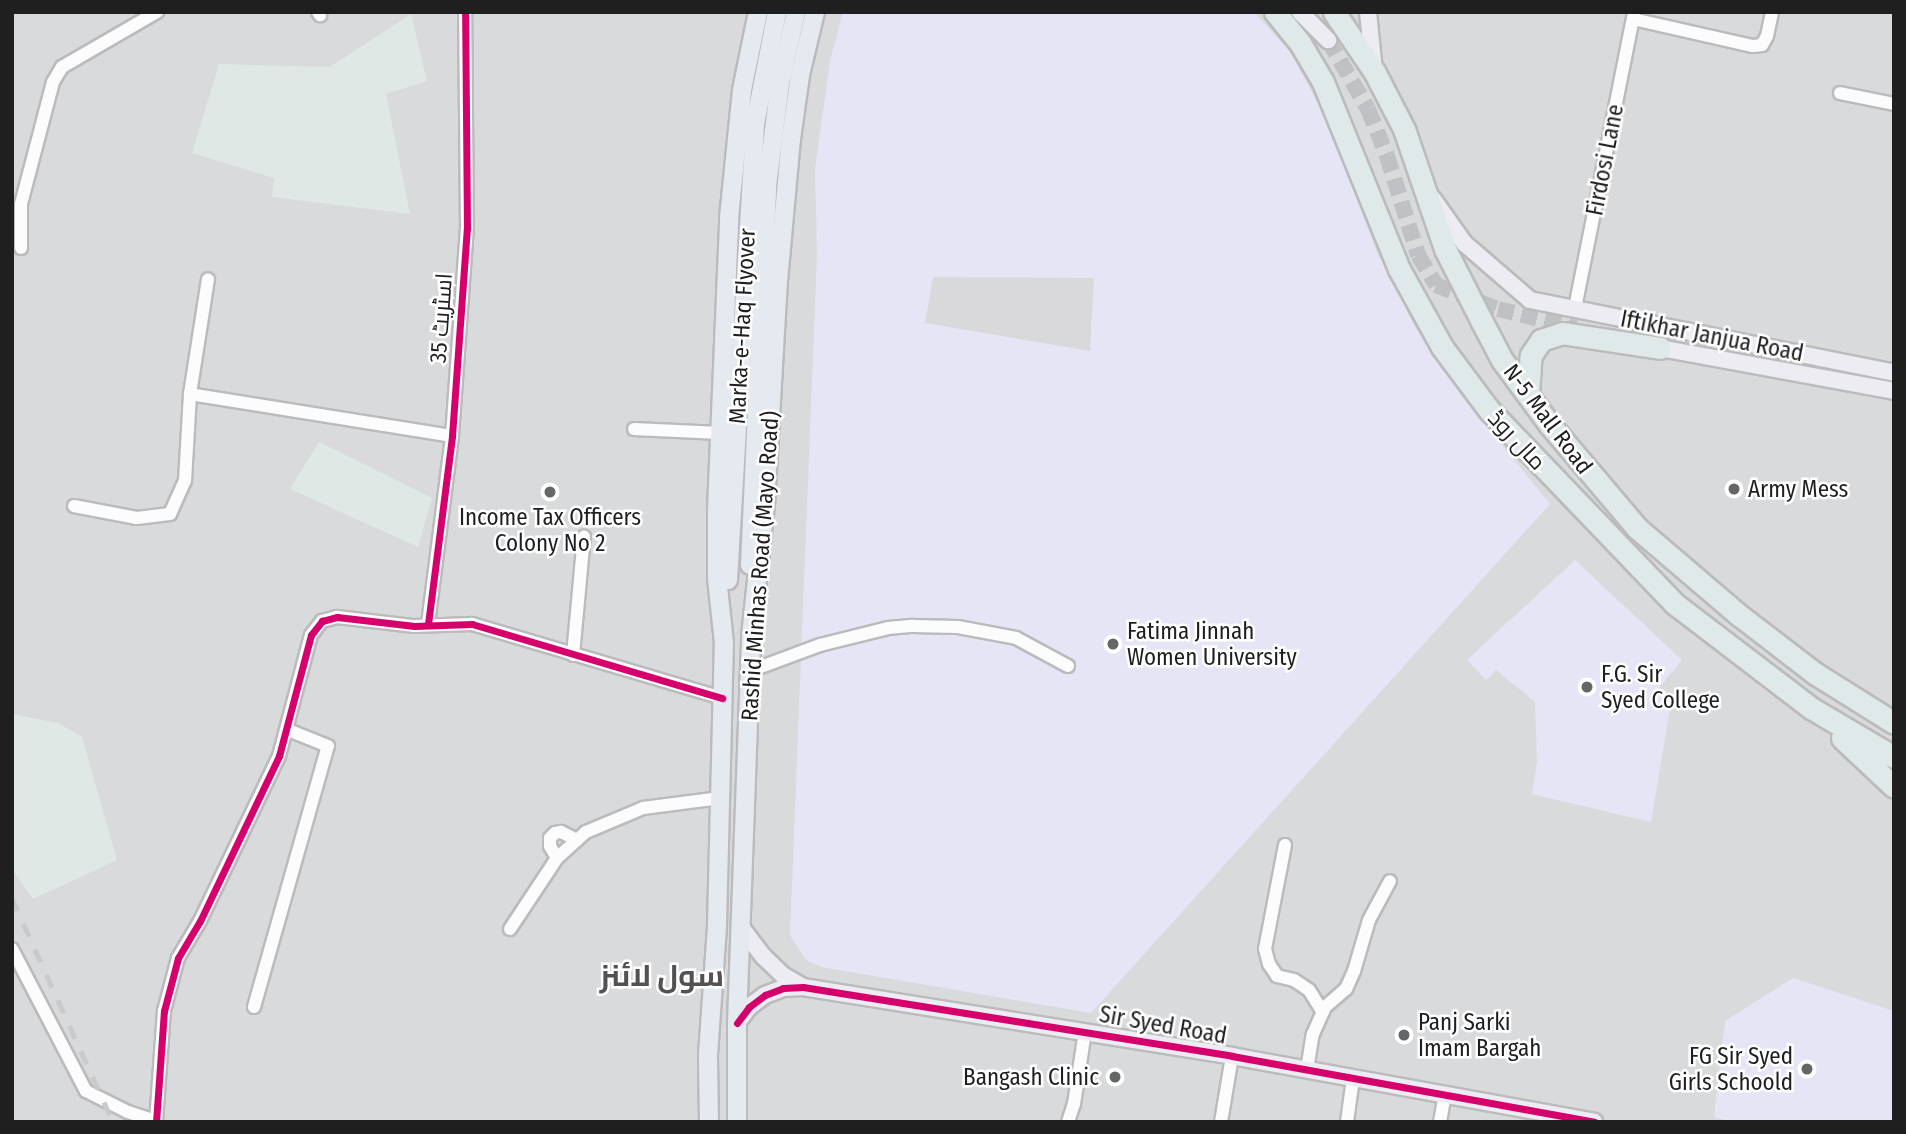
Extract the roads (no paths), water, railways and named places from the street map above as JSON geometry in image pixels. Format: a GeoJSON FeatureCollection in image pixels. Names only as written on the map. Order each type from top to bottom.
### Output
{"type":"FeatureCollection","features":[{"type":"Feature","properties":{"kind":"highway","name":"مال روڈ"},"geometry":{"type":"LineString","coordinates":[[1275,12],[1300,43],[1324,82],[1399,269],[1442,347],[1489,410],[1616,546],[1675,604],[1811,708],[1894,757]]}},
{"type":"Feature","properties":{"kind":"highway","name":"N-5 Mall Road"},"geometry":{"type":"LineString","coordinates":[[1334,12],[1374,71],[1404,129],[1445,249],[1502,360],[1590,475],[1637,528],[1739,615],[1836,688],[1894,723]]}},
{"type":"Feature","properties":{"kind":"highway"},"geometry":{"type":"LineString","coordinates":[[1528,394],[1531,355],[1541,340],[1562,333],[1660,348]]}},
{"type":"Feature","properties":{"kind":"highway"},"geometry":{"type":"LineString","coordinates":[[1616,546],[1666,580],[1672,578],[1674,571],[1637,528]]}},
{"type":"Feature","properties":{"kind":"highway"},"geometry":{"type":"LineString","coordinates":[[1717,637],[1682,594],[1679,584],[1683,582],[1739,615]]}},
{"type":"Feature","properties":{"kind":"highway"},"geometry":{"type":"LineString","coordinates":[[1811,708],[1894,786]]}},
{"type":"Feature","properties":{"kind":"main road","name":"Rashid Minhas Road (Mayo Road)"},"geometry":{"type":"LineString","coordinates":[[709,1122],[708,1055],[717,925],[724,643],[717,579],[720,433],[735,148],[742,90],[758,12]]}},
{"type":"Feature","properties":{"kind":"main road","name":"Marka-e-Haq Flyover"},"geometry":{"type":"LineString","coordinates":[[724,643],[753,149],[761,88],[777,12]]}},
{"type":"Feature","properties":{"kind":"main road","name":"Marka-e-Haq Flyover"},"geometry":{"type":"LineString","coordinates":[[751,636],[751,502],[766,186],[780,83],[796,12]]}},
{"type":"Feature","properties":{"kind":"main road","name":"Rashid Minhas Road (Mayo Road)"},"geometry":{"type":"LineString","coordinates":[[737,1122],[737,1023],[751,636],[765,505],[789,163],[800,75],[814,12]]}},
{"type":"Feature","properties":{"kind":"street"},"geometry":{"type":"LineString","coordinates":[[21,248],[21,204],[53,82],[62,67],[157,12]]}},
{"type":"Feature","properties":{"kind":"street","name":"اسٹریٹ 35"},"geometry":{"type":"LineString","coordinates":[[428,624],[452,436],[467,228],[465,12]]}},
{"type":"Feature","properties":{"kind":"street"},"geometry":{"type":"LineString","coordinates":[[1300,12],[1328,40]]}},
{"type":"Feature","properties":{"kind":"street"},"geometry":{"type":"LineString","coordinates":[[1368,12],[1374,71]]}},
{"type":"Feature","properties":{"kind":"street"},"geometry":{"type":"LineString","coordinates":[[1634,16],[1753,46],[1762,45],[1767,36],[1772,12]]}},
{"type":"Feature","properties":{"kind":"street","name":"Firdosi Lane"},"geometry":{"type":"LineString","coordinates":[[1575,308],[1634,16]]}},
{"type":"Feature","properties":{"kind":"street"},"geometry":{"type":"LineString","coordinates":[[1840,93],[1894,104]]}},
{"type":"Feature","properties":{"kind":"street","name":"Iftikhar Janjua Road"},"geometry":{"type":"LineString","coordinates":[[1424,185],[1464,243],[1530,300],[1894,373]]}},
{"type":"Feature","properties":{"kind":"street"},"geometry":{"type":"LineString","coordinates":[[74,506],[137,518],[170,514],[185,481],[190,394],[208,279]]}},
{"type":"Feature","properties":{"kind":"street","name":"Iftikhar Janjua Road"},"geometry":{"type":"LineString","coordinates":[[1660,348],[1894,391]]}},
{"type":"Feature","properties":{"kind":"street"},"geometry":{"type":"LineString","coordinates":[[190,394],[452,436]]}},
{"type":"Feature","properties":{"kind":"street"},"geometry":{"type":"LineString","coordinates":[[634,429],[720,433]]}},
{"type":"Feature","properties":{"kind":"street"},"geometry":{"type":"LineString","coordinates":[[573,655],[584,537]]}},
{"type":"Feature","properties":{"kind":"street"},"geometry":{"type":"LineString","coordinates":[[12,948],[86,1091],[128,1112],[156,1122],[164,1011],[178,958],[200,921],[279,757],[311,635],[322,621],[337,617],[414,626],[472,624],[722,698]]}},
{"type":"Feature","properties":{"kind":"street"},"geometry":{"type":"LineString","coordinates":[[750,671],[820,645],[888,628],[913,626],[958,627],[1016,638],[1068,666]]}},
{"type":"Feature","properties":{"kind":"street"},"geometry":{"type":"LineString","coordinates":[[254,1007],[328,746],[288,730]]}},
{"type":"Feature","properties":{"kind":"street"},"geometry":{"type":"LineString","coordinates":[[510,929],[557,858],[577,840],[603,823],[643,808],[720,798]]}},
{"type":"Feature","properties":{"kind":"street"},"geometry":{"type":"LineString","coordinates":[[557,858],[550,846],[550,838],[555,833],[561,832],[577,840]]}},
{"type":"Feature","properties":{"kind":"street"},"geometry":{"type":"LineString","coordinates":[[1285,845],[1265,949],[1269,964],[1277,976],[1294,980],[1309,990],[1323,1013]]}},
{"type":"Feature","properties":{"kind":"street"},"geometry":{"type":"LineString","coordinates":[[1307,1070],[1313,1034],[1323,1013],[1346,989],[1369,920],[1390,881]]}},
{"type":"Feature","properties":{"kind":"street","name":"Sir Syed Road"},"geometry":{"type":"LineString","coordinates":[[741,927],[764,957],[784,976],[803,987]]}},
{"type":"Feature","properties":{"kind":"street","name":"Sir Syed Road"},"geometry":{"type":"LineString","coordinates":[[737,1023],[749,1007],[765,995],[783,988],[803,987],[1232,1056],[1445,1095],[1527,1117],[1594,1122]]}},
{"type":"Feature","properties":{"kind":"street"},"geometry":{"type":"LineString","coordinates":[[1068,1122],[1074,1104],[1085,1031]]}},
{"type":"Feature","properties":{"kind":"street"},"geometry":{"type":"LineString","coordinates":[[1221,1122],[1232,1056]]}},
{"type":"Feature","properties":{"kind":"street"},"geometry":{"type":"LineString","coordinates":[[1347,1122],[1353,1078]]}},
{"type":"Feature","properties":{"kind":"street"},"geometry":{"type":"LineString","coordinates":[[1440,1122],[1445,1095]]}},
{"type":"Feature","properties":{"kind":"tunnel"},"geometry":{"type":"LineString","coordinates":[[1328,40],[1368,109],[1387,156],[1418,255],[1436,285],[1498,309],[1576,328]]}},
{"type":"Feature","properties":{"kind":"railway"},"geometry":{"type":"LineString","coordinates":[[12,898],[113,1122]]}},
{"type":"Feature","properties":{"kind":"place","name":"Army Mess"},"geometry":{"type":"Point","coordinates":[1734,489]}},
{"type":"Feature","properties":{"kind":"place","name":"Income Tax Officers Colony No 2"},"geometry":{"type":"Point","coordinates":[550,492]}},
{"type":"Feature","properties":{"kind":"place","name":"Fatima Jinnah Women University"},"geometry":{"type":"Point","coordinates":[1113,644]}},
{"type":"Feature","properties":{"kind":"place","name":"F.G. Sir Syed College"},"geometry":{"type":"Point","coordinates":[1587,687]}},
{"type":"Feature","properties":{"kind":"place","name":"Panj Sarki Imam Bargah"},"geometry":{"type":"Point","coordinates":[1404,1035]}},
{"type":"Feature","properties":{"kind":"place","name":"FG Sir Syed Girls Schoold"},"geometry":{"type":"Point","coordinates":[1807,1069]}},
{"type":"Feature","properties":{"kind":"place","name":"Bangash Clinic"},"geometry":{"type":"Point","coordinates":[1115,1077]}},
{"type":"Feature","properties":{"kind":"district","name":"سول لائنز"},"geometry":{"type":"Point","coordinates":[662,976]}}]}
